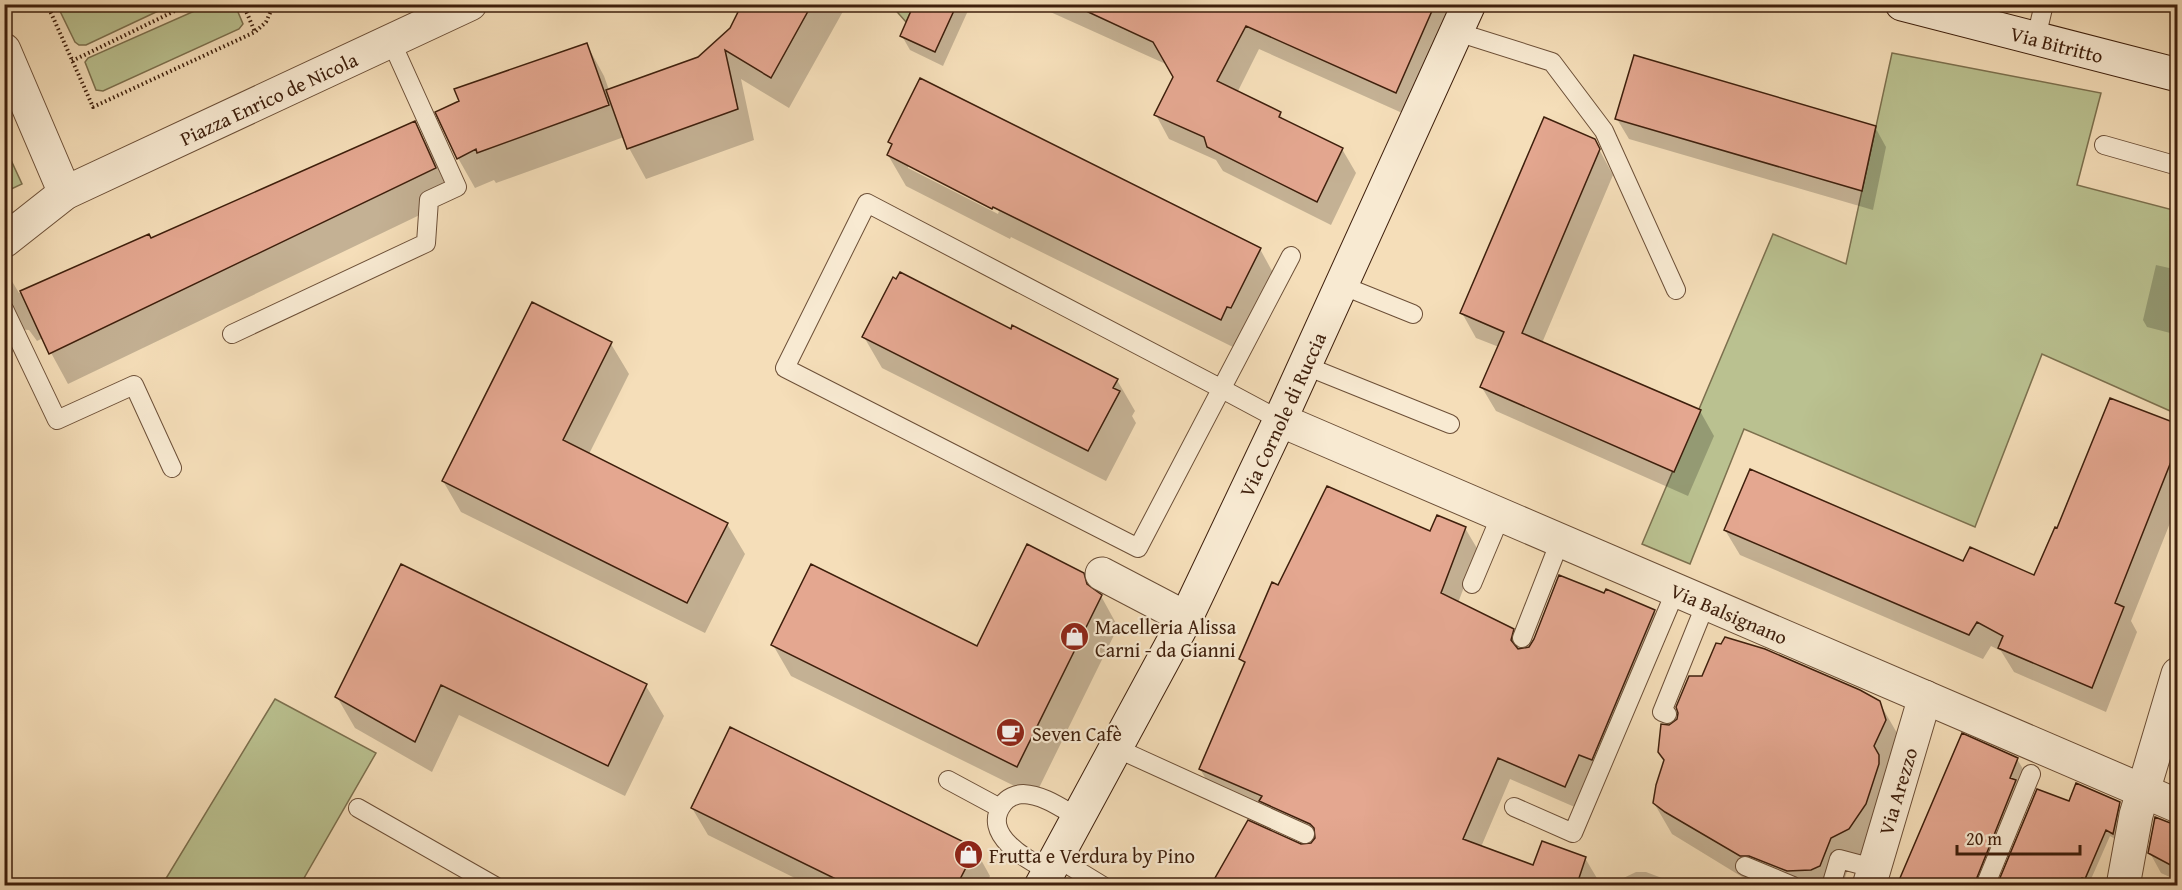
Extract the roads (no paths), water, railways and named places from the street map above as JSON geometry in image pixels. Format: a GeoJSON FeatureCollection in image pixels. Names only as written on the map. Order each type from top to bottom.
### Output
{"type":"FeatureCollection","features":[{"type":"Feature","properties":{"kind":"street","name":"Piazza Enrico de Nicola"},"geometry":{"type":"LineString","coordinates":[[4,241],[65,193],[470,4]]}},
{"type":"Feature","properties":{"kind":"street","name":"Via Bitritto"},"geometry":{"type":"LineString","coordinates":[[1902,4],[2178,75]]}},
{"type":"Feature","properties":{"kind":"street","name":"Via Cornole di Ruccia"},"geometry":{"type":"LineString","coordinates":[[1049,876],[1186,618],[1305,366],[1463,18]]}},
{"type":"Feature","properties":{"kind":"street"},"geometry":{"type":"LineString","coordinates":[[7,62],[65,193]]}},
{"type":"Feature","properties":{"kind":"street","name":"Via Balsignano"},"geometry":{"type":"LineString","coordinates":[[1280,420],[2178,806]]}},
{"type":"Feature","properties":{"kind":"street"},"geometry":{"type":"LineString","coordinates":[[1102,574],[1186,618]]}},
{"type":"Feature","properties":{"kind":"street"},"geometry":{"type":"LineString","coordinates":[[2123,885],[2136,815],[2178,674]]}},
{"type":"Feature","properties":{"kind":"street","name":"Via Arezzo"},"geometry":{"type":"LineString","coordinates":[[1871,877],[1925,697]]}},
{"type":"Feature","properties":{"kind":"lane"},"geometry":{"type":"LineString","coordinates":[[2036,38],[2044,4]]}},
{"type":"Feature","properties":{"kind":"lane"},"geometry":{"type":"LineString","coordinates":[[1463,18],[1552,62],[1604,131],[1676,290]]}},
{"type":"Feature","properties":{"kind":"lane"},"geometry":{"type":"LineString","coordinates":[[232,334],[426,243],[429,200],[457,187],[391,41]]}},
{"type":"Feature","properties":{"kind":"lane"},"geometry":{"type":"LineString","coordinates":[[2104,145],[2178,166]]}},
{"type":"Feature","properties":{"kind":"lane"},"geometry":{"type":"LineString","coordinates":[[1280,420],[1222,389],[867,203],[785,368],[1138,548],[1222,389],[1291,256]]}},
{"type":"Feature","properties":{"kind":"lane"},"geometry":{"type":"LineString","coordinates":[[1341,285],[1413,314]]}},
{"type":"Feature","properties":{"kind":"lane"},"geometry":{"type":"LineString","coordinates":[[4,309],[57,420],[134,385],[172,468]]}},
{"type":"Feature","properties":{"kind":"lane"},"geometry":{"type":"LineString","coordinates":[[1305,366],[1450,424]]}},
{"type":"Feature","properties":{"kind":"lane"},"geometry":{"type":"LineString","coordinates":[[1472,584],[1501,515]]}},
{"type":"Feature","properties":{"kind":"lane"},"geometry":{"type":"LineString","coordinates":[[1522,638],[1560,541]]}},
{"type":"Feature","properties":{"kind":"lane"},"geometry":{"type":"LineString","coordinates":[[1514,807],[1573,833],[1676,590]]}},
{"type":"Feature","properties":{"kind":"lane"},"geometry":{"type":"LineString","coordinates":[[1667,714],[1662,712],[1706,603]]}},
{"type":"Feature","properties":{"kind":"lane"},"geometry":{"type":"LineString","coordinates":[[1116,748],[1305,834]]}},
{"type":"Feature","properties":{"kind":"lane"},"geometry":{"type":"LineString","coordinates":[[1985,885],[2031,774]]}},
{"type":"Feature","properties":{"kind":"lane"},"geometry":{"type":"LineString","coordinates":[[948,780],[1000,808]]}},
{"type":"Feature","properties":{"kind":"lane"},"geometry":{"type":"LineString","coordinates":[[1078,818],[1043,798],[1020,794],[1006,800],[1000,808],[997,819],[1001,835],[1025,859],[1049,876],[1102,885]]}},
{"type":"Feature","properties":{"kind":"lane"},"geometry":{"type":"LineString","coordinates":[[358,808],[495,885]]}},
{"type":"Feature","properties":{"kind":"lane"},"geometry":{"type":"LineString","coordinates":[[1831,885],[1839,859],[1871,877]]}},
{"type":"Feature","properties":{"kind":"lane"},"geometry":{"type":"LineString","coordinates":[[1745,866],[1793,885]]}},
{"type":"Feature","properties":{"kind":"place","name":"Macelleria Alissa Carni - da Gianni"},"geometry":{"type":"Point","coordinates":[1074,637]}},
{"type":"Feature","properties":{"kind":"place","name":"Seven Cafè"},"geometry":{"type":"Point","coordinates":[1011,733]}},
{"type":"Feature","properties":{"kind":"place","name":"Frutta e Verdura by Pino"},"geometry":{"type":"Point","coordinates":[968,855]}}]}
